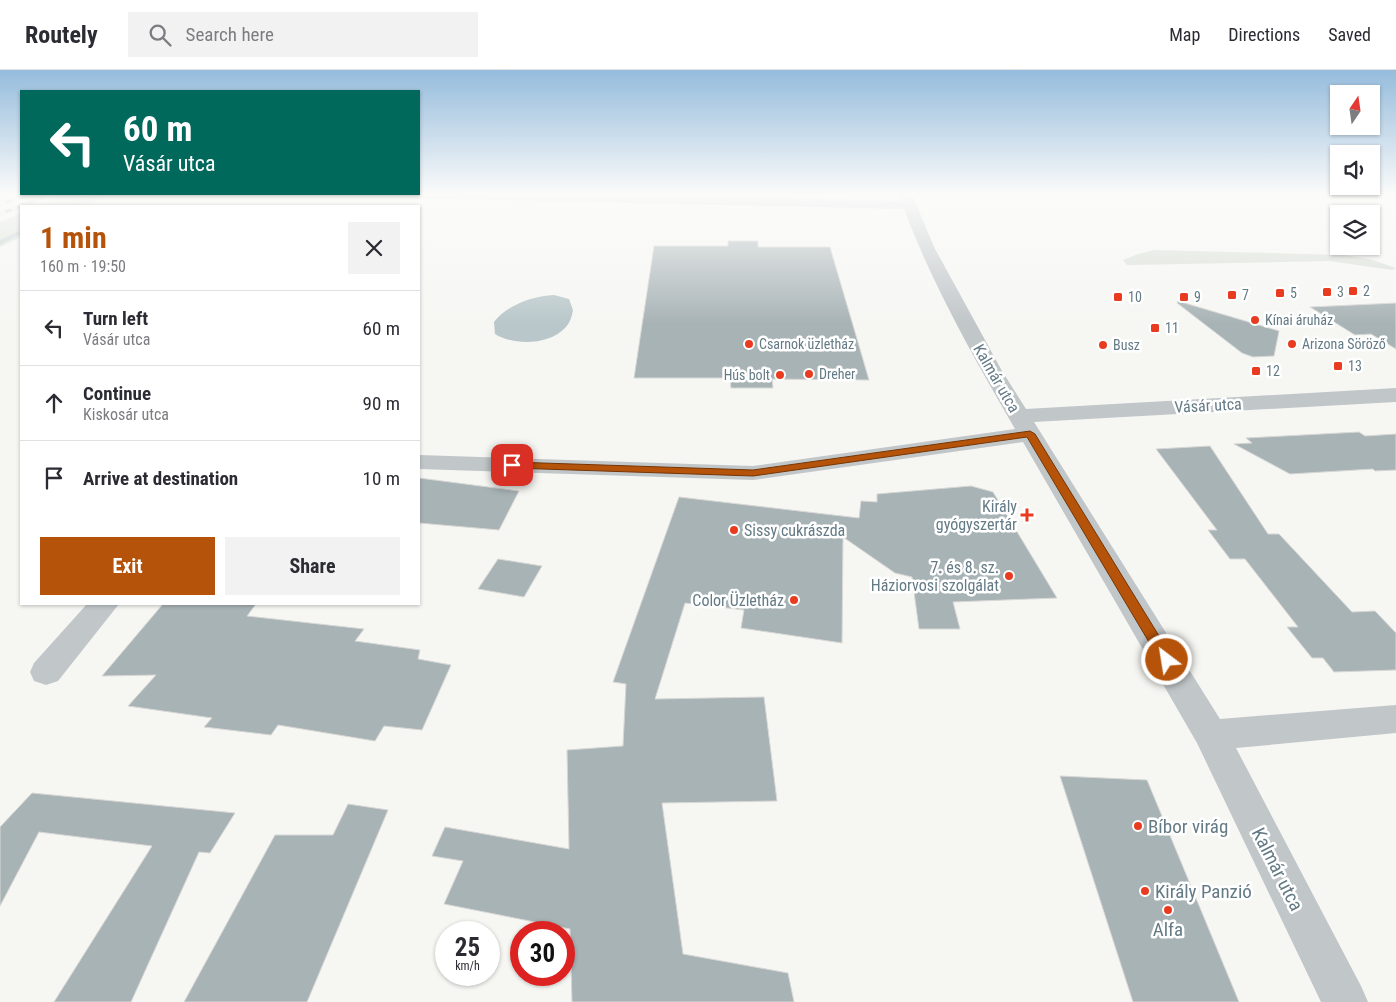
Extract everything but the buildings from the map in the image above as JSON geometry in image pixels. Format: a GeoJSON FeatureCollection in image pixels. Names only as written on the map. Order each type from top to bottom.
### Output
{"type":"FeatureCollection","features":[{"type":"Feature","properties":{"kind":"street","name":"Kalmár utca"},"geometry":{"type":"LineString","coordinates":[[922,237],[992,371],[1211,735],[1345,1002]]}},
{"type":"Feature","properties":{"kind":"street","name":"Vásár utca"},"geometry":{"type":"LineString","coordinates":[[420,462],[753,473],[1025,425],[1396,396]]}},
{"type":"Feature","properties":{"kind":"street"},"geometry":{"type":"LineString","coordinates":[[46,672],[103,605]]}},
{"type":"Feature","properties":{"kind":"street"},"geometry":{"type":"LineString","coordinates":[[1211,735],[1396,719]]}},
{"type":"Feature","properties":{"kind":"shaded area"},"geometry":{"type":"Polygon","coordinates":[[[0,237],[20,237],[0,247],[0,237]]]}},
{"type":"Feature","properties":{"kind":"shaded area"},"geometry":{"type":"Polygon","coordinates":[[[1154,250],[1343,255],[1370,259],[1396,268],[1392,270],[1329,261],[1127,265],[1123,260],[1154,250]]]}},
{"type":"Feature","properties":{"kind":"shaded area"},"geometry":{"type":"Polygon","coordinates":[[[554,295],[569,299],[573,310],[568,324],[558,334],[541,341],[521,342],[512,341],[495,334],[494,322],[513,306],[538,297],[554,295]]]}},
{"type":"Feature","properties":{"kind":"waterway"},"geometry":{"type":"LineString","coordinates":[[0,243],[11,237]]}},
{"type":"Feature","properties":{"kind":"place","name":"2"},"geometry":{"type":"Point","coordinates":[1353,291]}},
{"type":"Feature","properties":{"kind":"place","name":"3"},"geometry":{"type":"Point","coordinates":[1327,292]}},
{"type":"Feature","properties":{"kind":"place","name":"5"},"geometry":{"type":"Point","coordinates":[1280,293]}},
{"type":"Feature","properties":{"kind":"place","name":"7"},"geometry":{"type":"Point","coordinates":[1232,295]}},
{"type":"Feature","properties":{"kind":"place","name":"10"},"geometry":{"type":"Point","coordinates":[1118,297]}},
{"type":"Feature","properties":{"kind":"place","name":"9"},"geometry":{"type":"Point","coordinates":[1184,297]}},
{"type":"Feature","properties":{"kind":"place","name":"Kínai áruház"},"geometry":{"type":"Point","coordinates":[1255,320]}},
{"type":"Feature","properties":{"kind":"place","name":"11"},"geometry":{"type":"Point","coordinates":[1155,328]}},
{"type":"Feature","properties":{"kind":"place","name":"Csarnok üzletház"},"geometry":{"type":"Point","coordinates":[749,344]}},
{"type":"Feature","properties":{"kind":"place","name":"Arizona Söröző"},"geometry":{"type":"Point","coordinates":[1292,344]}},
{"type":"Feature","properties":{"kind":"place","name":"Busz"},"geometry":{"type":"Point","coordinates":[1103,345]}},
{"type":"Feature","properties":{"kind":"place","name":"13"},"geometry":{"type":"Point","coordinates":[1338,366]}},
{"type":"Feature","properties":{"kind":"place","name":"12"},"geometry":{"type":"Point","coordinates":[1256,371]}},
{"type":"Feature","properties":{"kind":"place","name":"Dreher"},"geometry":{"type":"Point","coordinates":[809,374]}},
{"type":"Feature","properties":{"kind":"place","name":"Hús bolt"},"geometry":{"type":"Point","coordinates":[780,375]}},
{"type":"Feature","properties":{"kind":"place","name":"Király gyógyszertár"},"geometry":{"type":"Point","coordinates":[1027,515]}},
{"type":"Feature","properties":{"kind":"place","name":"Sissy cukrászda"},"geometry":{"type":"Point","coordinates":[734,530]}},
{"type":"Feature","properties":{"kind":"place","name":"7. és 8. sz. Háziorvosi szolgálat"},"geometry":{"type":"Point","coordinates":[1009,576]}},
{"type":"Feature","properties":{"kind":"place","name":"Color Üzletház"},"geometry":{"type":"Point","coordinates":[794,600]}},
{"type":"Feature","properties":{"kind":"place","name":"Bíbor virág"},"geometry":{"type":"Point","coordinates":[1138,826]}},
{"type":"Feature","properties":{"kind":"place","name":"Király Panzió"},"geometry":{"type":"Point","coordinates":[1145,891]}},
{"type":"Feature","properties":{"kind":"place","name":"Alfa"},"geometry":{"type":"Point","coordinates":[1168,910]}},
{"type":"Feature","properties":{"kind":"route"},"geometry":{"type":"LineString","coordinates":[[512,465],[734,474],[753,473],[1030,434],[1167,660]]}}]}
